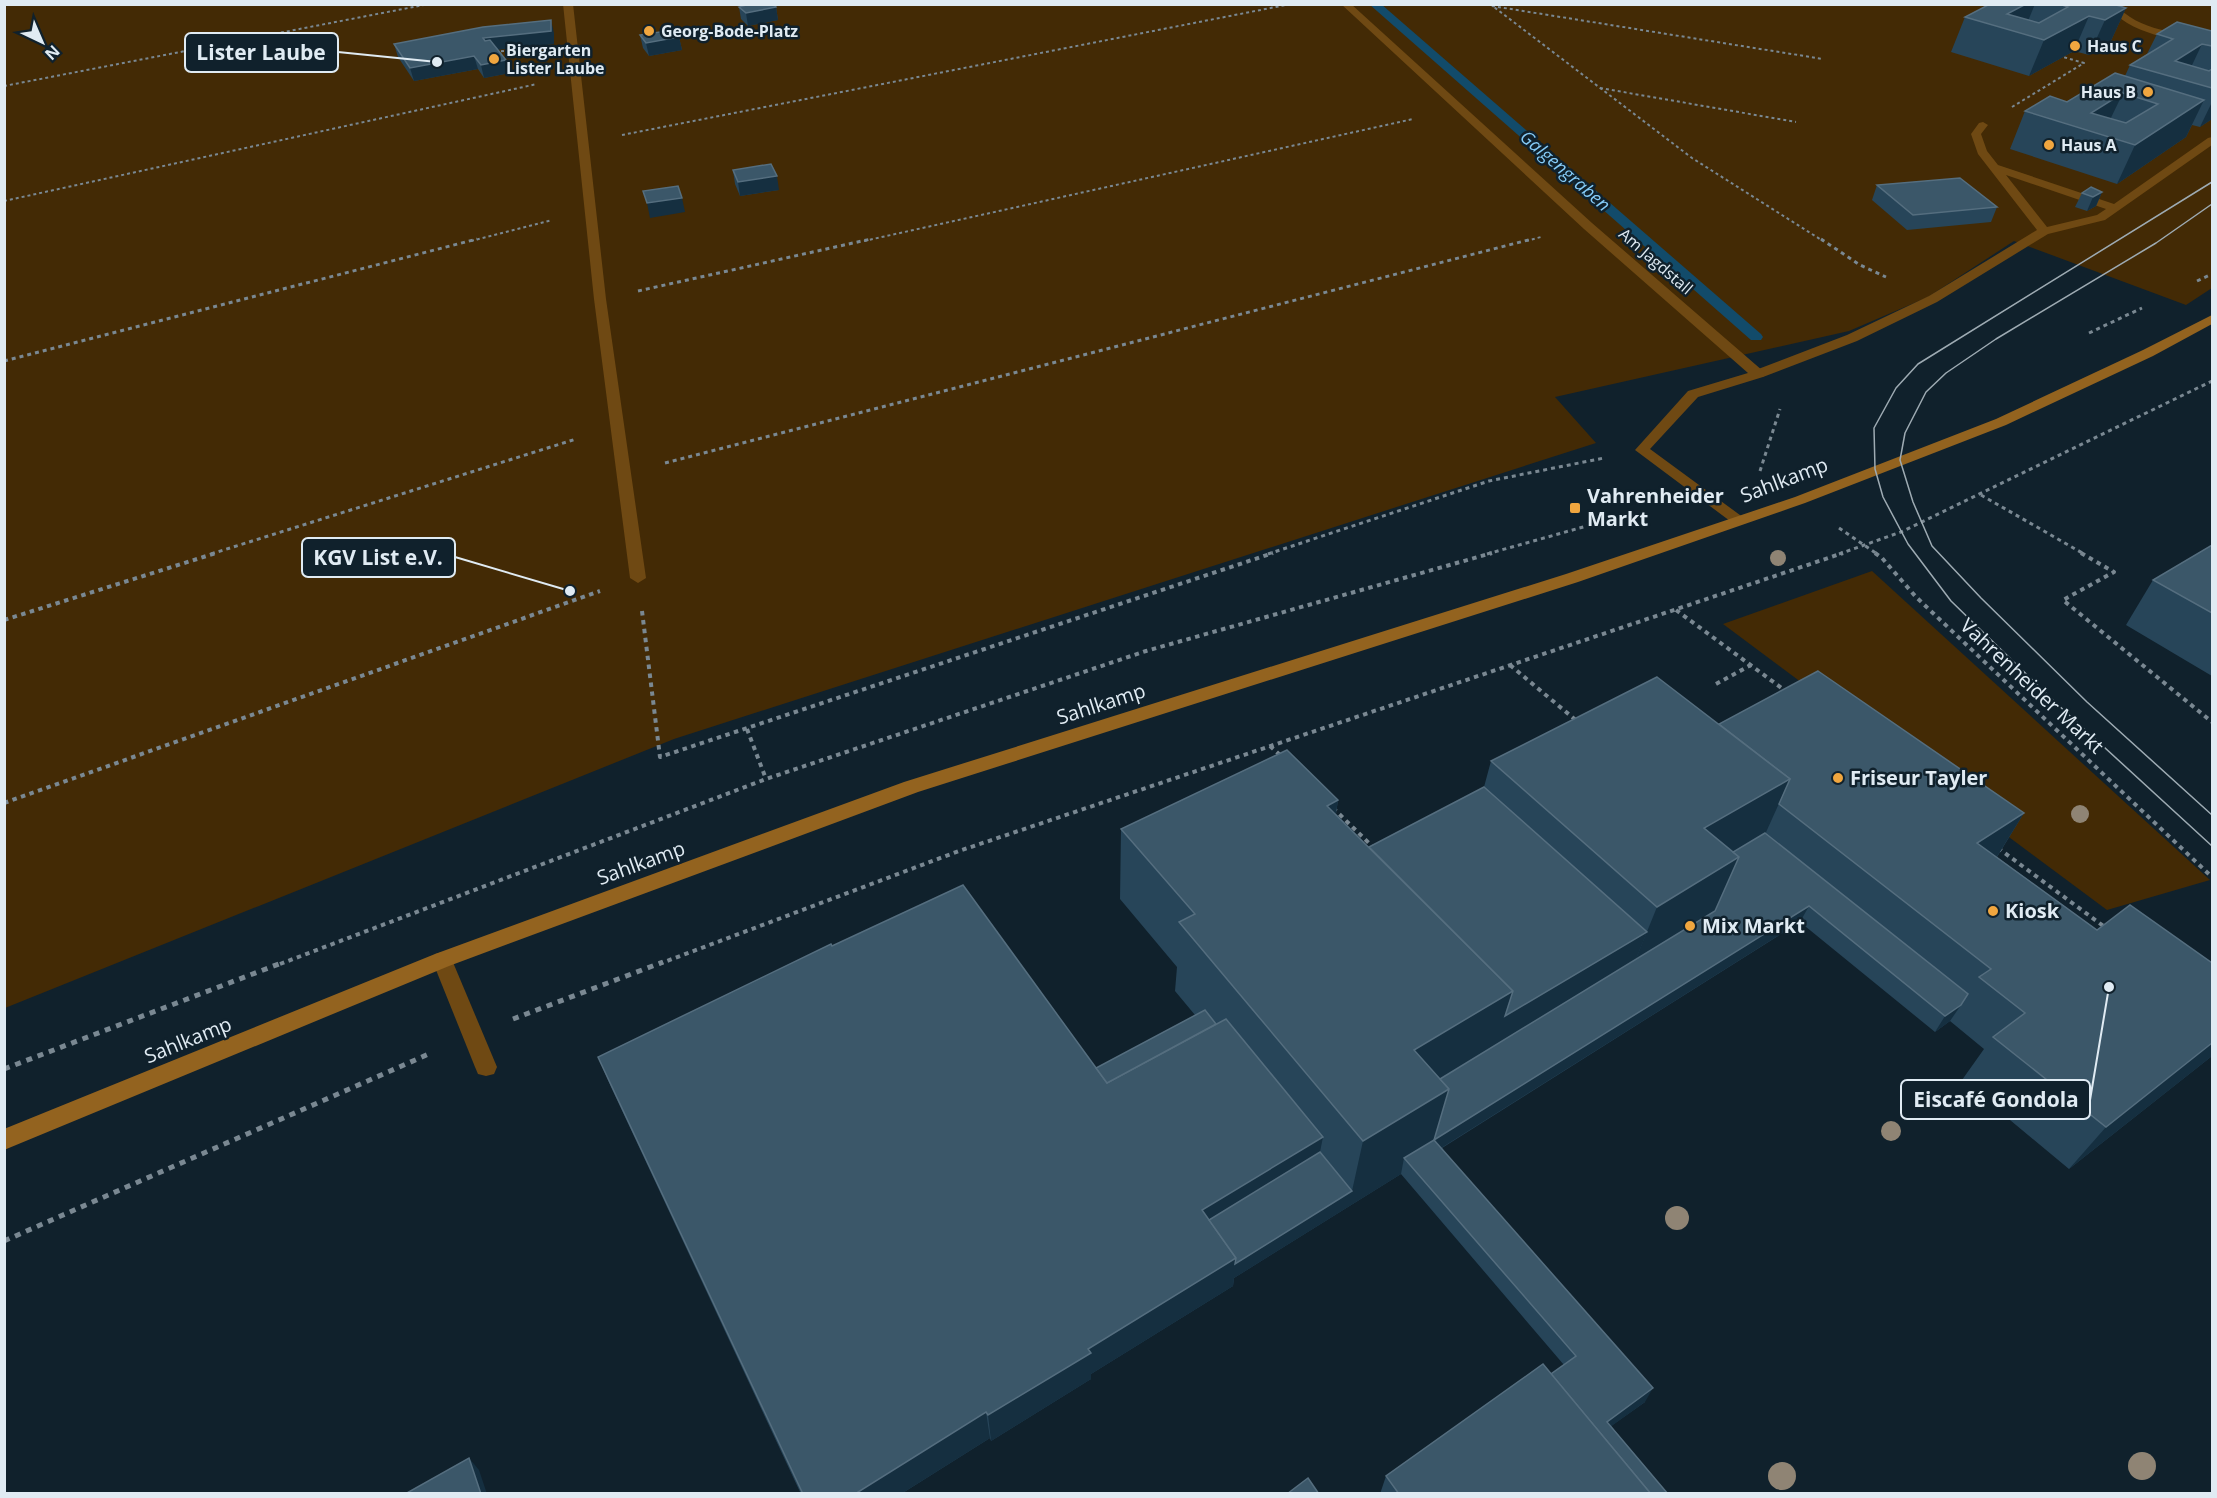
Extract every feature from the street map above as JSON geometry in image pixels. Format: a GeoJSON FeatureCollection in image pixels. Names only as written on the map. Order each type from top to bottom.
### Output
{"type":"FeatureCollection","features":[{"type":"Feature","properties":{"kind":"street"},"geometry":{"type":"LineString","coordinates":[[568,4],[600,299],[638,578]]}},
{"type":"Feature","properties":{"kind":"street","name":"Am Jagdstall"},"geometry":{"type":"LineString","coordinates":[[1346,4],[1588,226],[1758,374]]}},
{"type":"Feature","properties":{"kind":"street"},"geometry":{"type":"LineString","coordinates":[[2110,4],[2114,11],[2127,20],[2148,28],[2174,35],[2212,40]]}},
{"type":"Feature","properties":{"kind":"street"},"geometry":{"type":"LineString","coordinates":[[1983,125],[1976,134],[1983,152],[2044,231]]}},
{"type":"Feature","properties":{"kind":"street"},"geometry":{"type":"LineString","coordinates":[[1739,521],[1642,450],[1693,394],[1758,374],[1852,338],[1933,299],[2044,231],[2101,218],[2212,140]]}},
{"type":"Feature","properties":{"kind":"street"},"geometry":{"type":"LineString","coordinates":[[1995,168],[2115,208]]}},
{"type":"Feature","properties":{"kind":"street","name":"Sahlkamp"},"geometry":{"type":"LineString","coordinates":[[4,1140],[442,960],[911,787],[1572,578],[1800,500],[2001,422],[2148,353],[2212,319]]}},
{"type":"Feature","properties":{"kind":"street"},"geometry":{"type":"LineString","coordinates":[[442,960],[486,1067]]}},
{"type":"Feature","properties":{"kind":"path"},"geometry":{"type":"LineString","coordinates":[[4,86],[429,4]]}},
{"type":"Feature","properties":{"kind":"path"},"geometry":{"type":"LineString","coordinates":[[583,143],[1291,4]]}},
{"type":"Feature","properties":{"kind":"path"},"geometry":{"type":"LineString","coordinates":[[1491,5],[1823,59]]}},
{"type":"Feature","properties":{"kind":"path"},"geometry":{"type":"LineString","coordinates":[[1491,5],[1692,158],[1757,197],[1860,265],[1933,299]]}},
{"type":"Feature","properties":{"kind":"path"},"geometry":{"type":"LineString","coordinates":[[2010,108],[2084,63],[2063,57]]}},
{"type":"Feature","properties":{"kind":"path"},"geometry":{"type":"LineString","coordinates":[[4,201],[576,76]]}},
{"type":"Feature","properties":{"kind":"path"},"geometry":{"type":"LineString","coordinates":[[1600,88],[1796,122]]}},
{"type":"Feature","properties":{"kind":"path"},"geometry":{"type":"LineString","coordinates":[[600,299],[1460,110]]}},
{"type":"Feature","properties":{"kind":"path"},"geometry":{"type":"LineString","coordinates":[[4,361],[591,212]]}},
{"type":"Feature","properties":{"kind":"path"},"geometry":{"type":"LineString","coordinates":[[624,473],[1588,226]]}},
{"type":"Feature","properties":{"kind":"path"},"geometry":{"type":"LineString","coordinates":[[2189,285],[2212,274]]}},
{"type":"Feature","properties":{"kind":"path"},"geometry":{"type":"LineString","coordinates":[[2084,335],[2147,305]]}},
{"type":"Feature","properties":{"kind":"path"},"geometry":{"type":"LineString","coordinates":[[1758,374],[1785,395],[1760,471]]}},
{"type":"Feature","properties":{"kind":"path"},"geometry":{"type":"LineString","coordinates":[[4,1241],[472,1035],[959,851],[1901,532],[2212,381]]}},
{"type":"Feature","properties":{"kind":"path"},"geometry":{"type":"LineString","coordinates":[[4,620],[619,426]]}},
{"type":"Feature","properties":{"kind":"path"},"geometry":{"type":"LineString","coordinates":[[4,803],[638,578],[660,757],[1489,481],[1642,450]]}},
{"type":"Feature","properties":{"kind":"path"},"geometry":{"type":"LineString","coordinates":[[1760,471],[1770,467]]}},
{"type":"Feature","properties":{"kind":"path","name":"Vahrenheider Markt"},"geometry":{"type":"LineString","coordinates":[[1760,471],[1882,558],[1916,597],[2212,877]]}},
{"type":"Feature","properties":{"kind":"path"},"geometry":{"type":"LineString","coordinates":[[1980,495],[2114,572],[2063,600],[2212,722]]}},
{"type":"Feature","properties":{"kind":"path"},"geometry":{"type":"LineString","coordinates":[[1676,610],[1789,693]]}},
{"type":"Feature","properties":{"kind":"path"},"geometry":{"type":"LineString","coordinates":[[1510,665],[1587,729]]}},
{"type":"Feature","properties":{"kind":"path"},"geometry":{"type":"LineString","coordinates":[[1716,684],[1751,665]]}},
{"type":"Feature","properties":{"kind":"path"},"geometry":{"type":"LineString","coordinates":[[747,729],[766,779]]}},
{"type":"Feature","properties":{"kind":"path"},"geometry":{"type":"LineString","coordinates":[[1270,746],[1287,762]]}},
{"type":"Feature","properties":{"kind":"path"},"geometry":{"type":"LineString","coordinates":[[1328,803],[1376,851]]}},
{"type":"Feature","properties":{"kind":"path"},"geometry":{"type":"LineString","coordinates":[[1996,846],[2107,929]]}},
{"type":"Feature","properties":{"kind":"path"},"geometry":{"type":"LineString","coordinates":[[2070,914],[2079,908]]}},
{"type":"Feature","properties":{"kind":"shaded area"},"geometry":{"type":"Polygon","coordinates":[[[5,5],[2212,5],[2212,288],[2186,305],[2014,241],[1928,297],[1849,331],[1555,397],[1596,443],[674,739],[5,1008],[5,5]]]}},
{"type":"Feature","properties":{"kind":"shaded area"},"geometry":{"type":"Polygon","coordinates":[[[1872,571],[2210,880],[2107,910],[1723,624],[1872,571]]]}},
{"type":"Feature","properties":{"kind":"building"},"geometry":{"type":"Polygon","coordinates":[[[750,4],[774,4],[776,7],[746,13],[739,7],[750,4]]]}},
{"type":"Feature","properties":{"kind":"building"},"geometry":{"type":"Polygon","coordinates":[[[1990,4],[2026,4],[2007,14],[2039,23],[2068,7],[2059,4],[2113,4],[2126,8],[2105,20],[2089,16],[2044,40],[1965,17],[1990,4]]]}},
{"type":"Feature","properties":{"kind":"building"},"geometry":{"type":"Polygon","coordinates":[[[551,20],[551,31],[483,38],[485,41],[490,40],[506,60],[481,65],[474,56],[410,68],[394,44],[483,27],[551,20]]]}},
{"type":"Feature","properties":{"kind":"building"},"geometry":{"type":"Polygon","coordinates":[[[2177,22],[2212,31],[2212,46],[2202,44],[2175,61],[2209,71],[2212,69],[2212,88],[2130,65],[2173,39],[2157,34],[2177,22]]]}},
{"type":"Feature","properties":{"kind":"building"},"geometry":{"type":"Polygon","coordinates":[[[673,30],[679,37],[646,43],[640,35],[673,30]]]}},
{"type":"Feature","properties":{"kind":"building"},"geometry":{"type":"Polygon","coordinates":[[[2115,73],[2204,100],[2135,145],[2025,111],[2050,96],[2067,102],[2115,73]],[[2123,93],[2091,113],[2126,123],[2158,104],[2123,93]]]}},
{"type":"Feature","properties":{"kind":"building"},"geometry":{"type":"Polygon","coordinates":[[[771,164],[777,176],[738,182],[733,170],[771,164]]]}},
{"type":"Feature","properties":{"kind":"building"},"geometry":{"type":"Polygon","coordinates":[[[1960,178],[1997,207],[1913,215],[1877,185],[1960,178]]]}},
{"type":"Feature","properties":{"kind":"building"},"geometry":{"type":"Polygon","coordinates":[[[678,186],[682,198],[647,203],[643,191],[678,186]]]}},
{"type":"Feature","properties":{"kind":"building"},"geometry":{"type":"Polygon","coordinates":[[[2091,187],[2102,192],[2093,197],[2082,193],[2091,187]]]}},
{"type":"Feature","properties":{"kind":"building"},"geometry":{"type":"Polygon","coordinates":[[[2212,545],[2212,613],[2153,580],[2212,545]]]}},
{"type":"Feature","properties":{"kind":"building"},"geometry":{"type":"Polygon","coordinates":[[[1818,671],[2024,813],[1977,843],[2097,930],[2130,905],[2212,963],[2212,1043],[2106,1127],[1993,1037],[2025,1013],[1979,977],[1991,969],[1779,804],[1790,779],[1719,724],[1818,671]]]}},
{"type":"Feature","properties":{"kind":"building"},"geometry":{"type":"Polygon","coordinates":[[[1657,677],[1790,779],[1704,828],[1739,857],[1657,907],[1491,761],[1657,677]]]}},
{"type":"Feature","properties":{"kind":"building"},"geometry":{"type":"Polygon","coordinates":[[[1287,750],[1338,800],[1327,806],[1513,991],[1414,1050],[1449,1089],[1363,1141],[1179,922],[1195,914],[1121,829],[1287,750]]]}},
{"type":"Feature","properties":{"kind":"building"},"geometry":{"type":"Polygon","coordinates":[[[1484,787],[1647,932],[1505,1016],[1513,991],[1369,847],[1484,787]]]}},
{"type":"Feature","properties":{"kind":"building"},"geometry":{"type":"Polygon","coordinates":[[[1765,833],[1968,994],[1961,1005],[1945,1016],[1809,906],[1434,1140],[1449,1089],[1440,1079],[1715,911],[1739,857],[1733,852],[1765,833]]]}},
{"type":"Feature","properties":{"kind":"building"},"geometry":{"type":"Polygon","coordinates":[[[963,885],[1107,1083],[1226,1019],[1323,1137],[1202,1210],[1236,1258],[1088,1349],[1091,1353],[988,1415],[986,1412],[855,1494],[803,1494],[598,1057],[831,944],[832,946],[963,885]]]}},
{"type":"Feature","properties":{"kind":"building"},"geometry":{"type":"Polygon","coordinates":[[[1205,1010],[1216,1024],[1107,1083],[1096,1068],[1205,1010]]]}},
{"type":"Feature","properties":{"kind":"building"},"geometry":{"type":"Polygon","coordinates":[[[1434,1140],[1653,1388],[1607,1422],[1668,1494],[1651,1494],[1551,1374],[1576,1356],[1404,1158],[1434,1140]]]}},
{"type":"Feature","properties":{"kind":"building"},"geometry":{"type":"Polygon","coordinates":[[[1320,1152],[1352,1191],[1235,1264],[1236,1258],[1209,1220],[1320,1152]]]}},
{"type":"Feature","properties":{"kind":"building"},"geometry":{"type":"Polygon","coordinates":[[[1543,1364],[1651,1494],[1399,1494],[1386,1476],[1543,1364]]]}},
{"type":"Feature","properties":{"kind":"building"},"geometry":{"type":"Polygon","coordinates":[[[469,1458],[481,1494],[405,1494],[469,1458]]]}},
{"type":"Feature","properties":{"kind":"building"},"geometry":{"type":"Polygon","coordinates":[[[1308,1478],[1319,1494],[1287,1494],[1308,1478]]]}},
{"type":"Feature","properties":{"kind":"waterway","name":"Galgengraben"},"geometry":{"type":"LineString","coordinates":[[1374,4],[1756,337]]}},
{"type":"Feature","properties":{"kind":"tram line"},"geometry":{"type":"LineString","coordinates":[[2212,182],[1918,364],[1896,388],[1874,428],[1875,469],[1883,497],[1908,544],[1951,601],[2056,703],[2212,846]]}},
{"type":"Feature","properties":{"kind":"tram line"},"geometry":{"type":"LineString","coordinates":[[2212,204],[2156,243],[1996,339],[1946,373],[1926,392],[1905,433],[1900,460],[1913,502],[1932,546],[1981,598],[2087,702],[2212,815]]}},
{"type":"Feature","properties":{"kind":"place","name":"Georg-Bode-Platz"},"geometry":{"type":"Point","coordinates":[649,31]}},
{"type":"Feature","properties":{"kind":"place","name":"Haus C"},"geometry":{"type":"Point","coordinates":[2075,46]}},
{"type":"Feature","properties":{"kind":"place","name":"Biergarten Lister Laube"},"geometry":{"type":"Point","coordinates":[494,59]}},
{"type":"Feature","properties":{"kind":"place","name":"Lister Laube"},"geometry":{"type":"Point","coordinates":[437,62]}},
{"type":"Feature","properties":{"kind":"place","name":"Haus B"},"geometry":{"type":"Point","coordinates":[2148,92]}},
{"type":"Feature","properties":{"kind":"place","name":"Haus A"},"geometry":{"type":"Point","coordinates":[2049,145]}},
{"type":"Feature","properties":{"kind":"place","name":"Vahrenheider Markt"},"geometry":{"type":"Point","coordinates":[1575,508]}},
{"type":"Feature","properties":{"kind":"place","name":"KGV List e.V."},"geometry":{"type":"Point","coordinates":[570,591]}},
{"type":"Feature","properties":{"kind":"place","name":"Friseur Tayler"},"geometry":{"type":"Point","coordinates":[1838,778]}},
{"type":"Feature","properties":{"kind":"place","name":"Kiosk"},"geometry":{"type":"Point","coordinates":[1993,911]}},
{"type":"Feature","properties":{"kind":"place","name":"Mix Markt"},"geometry":{"type":"Point","coordinates":[1690,926]}},
{"type":"Feature","properties":{"kind":"place","name":"Eiscafé Gondola"},"geometry":{"type":"Point","coordinates":[2109,987]}}]}
